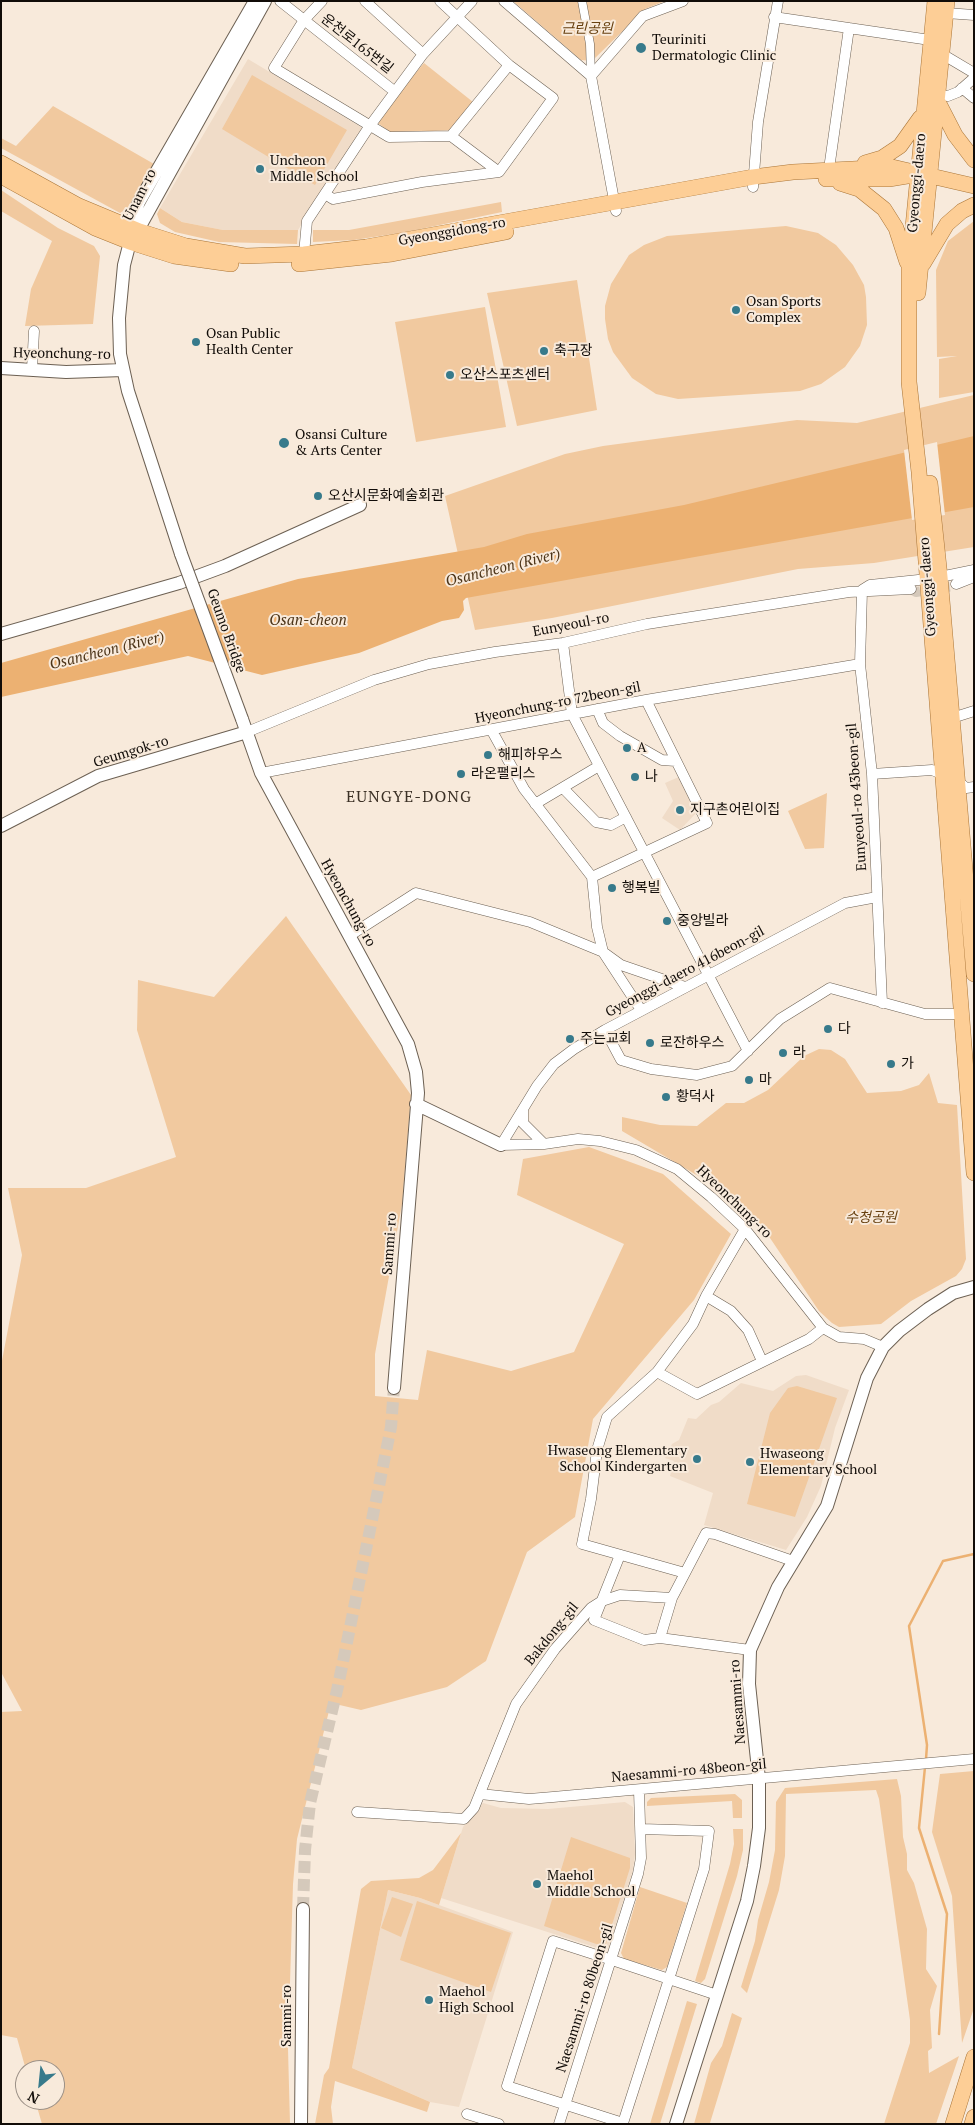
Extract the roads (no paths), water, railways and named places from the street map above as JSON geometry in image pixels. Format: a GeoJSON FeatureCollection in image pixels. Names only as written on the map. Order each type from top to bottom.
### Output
{"type":"FeatureCollection","features":[{"type":"Feature","properties":{"kind":"main road","name":"Gyeonggi-daero"},"geometry":{"type":"LineString","coordinates":[[924,176],[922,115],[935,1]]}},
{"type":"Feature","properties":{"kind":"main road","name":"Gyeonggi-daero"},"geometry":{"type":"LineString","coordinates":[[946,7],[937,97],[924,176],[914,269],[914,382],[934,573],[952,718],[950,778],[974,974]]}},
{"type":"Feature","properties":{"kind":"main road"},"geometry":{"type":"LineString","coordinates":[[937,97],[955,135],[974,160]]}},
{"type":"Feature","properties":{"kind":"main road"},"geometry":{"type":"LineString","coordinates":[[829,174],[870,163],[890,154],[908,138],[922,115]]}},
{"type":"Feature","properties":{"kind":"main road","name":"Gyeonggidong-ro"},"geometry":{"type":"LineString","coordinates":[[1,163],[174,256],[224,264],[278,265],[328,263],[392,254],[615,206]]}},
{"type":"Feature","properties":{"kind":"main road","name":"Gyeonggidong-ro"},"geometry":{"type":"LineString","coordinates":[[1,176],[80,220],[186,246],[245,256],[304,254],[366,247],[753,182],[829,174],[890,180],[924,176]]}},
{"type":"Feature","properties":{"kind":"main road"},"geometry":{"type":"LineString","coordinates":[[829,174],[859,189],[884,209],[896,228],[914,269]]}},
{"type":"Feature","properties":{"kind":"main road"},"geometry":{"type":"LineString","coordinates":[[924,176],[974,186]]}},
{"type":"Feature","properties":{"kind":"main road"},"geometry":{"type":"LineString","coordinates":[[914,269],[947,224],[962,211],[974,205]]}},
{"type":"Feature","properties":{"kind":"main road","name":"Gyeonggi-daero"},"geometry":{"type":"LineString","coordinates":[[934,573],[950,778],[961,1014],[974,1173]]}},
{"type":"Feature","properties":{"kind":"main road"},"geometry":{"type":"LineString","coordinates":[[953,2124],[974,2057]]}},
{"type":"Feature","properties":{"kind":"main road"},"geometry":{"type":"LineString","coordinates":[[972,2124],[974,2117]]}},
{"type":"Feature","properties":{"kind":"street","name":"Unam-ro"},"geometry":{"type":"LineString","coordinates":[[132,234],[139,202],[255,1]]}},
{"type":"Feature","properties":{"kind":"street","name":"Unam-ro"},"geometry":{"type":"LineString","coordinates":[[132,234],[265,1]]}},
{"type":"Feature","properties":{"kind":"street","name":"운천로165번길"},"geometry":{"type":"LineString","coordinates":[[280,1],[394,91]]}},
{"type":"Feature","properties":{"kind":"street"},"geometry":{"type":"LineString","coordinates":[[322,1],[304,20],[274,68],[369,127],[390,137],[450,136],[499,172]]}},
{"type":"Feature","properties":{"kind":"street"},"geometry":{"type":"LineString","coordinates":[[365,1],[423,54]]}},
{"type":"Feature","properties":{"kind":"street"},"geometry":{"type":"LineString","coordinates":[[325,194],[333,199],[422,182],[499,172],[552,98],[508,65],[440,1]]}},
{"type":"Feature","properties":{"kind":"street"},"geometry":{"type":"LineString","coordinates":[[304,254],[307,221],[369,127],[423,54],[472,1]]}},
{"type":"Feature","properties":{"kind":"street"},"geometry":{"type":"LineString","coordinates":[[504,1],[591,76]]}},
{"type":"Feature","properties":{"kind":"street"},"geometry":{"type":"LineString","coordinates":[[582,1],[590,44],[591,76],[615,206]]}},
{"type":"Feature","properties":{"kind":"street"},"geometry":{"type":"LineString","coordinates":[[591,76],[643,16],[683,1]]}},
{"type":"Feature","properties":{"kind":"street"},"geometry":{"type":"LineString","coordinates":[[753,182],[758,122],[778,1]]}},
{"type":"Feature","properties":{"kind":"street"},"geometry":{"type":"LineString","coordinates":[[946,7],[974,15]]}},
{"type":"Feature","properties":{"kind":"street"},"geometry":{"type":"LineString","coordinates":[[774,17],[930,40]]}},
{"type":"Feature","properties":{"kind":"street"},"geometry":{"type":"LineString","coordinates":[[829,174],[848,28]]}},
{"type":"Feature","properties":{"kind":"street"},"geometry":{"type":"LineString","coordinates":[[942,54],[974,73]]}},
{"type":"Feature","properties":{"kind":"street"},"geometry":{"type":"LineString","coordinates":[[450,136],[508,65]]}},
{"type":"Feature","properties":{"kind":"street"},"geometry":{"type":"LineString","coordinates":[[937,97],[948,96],[974,78]]}},
{"type":"Feature","properties":{"kind":"street"},"geometry":{"type":"LineString","coordinates":[[962,88],[974,98]]}},
{"type":"Feature","properties":{"kind":"street","name":"Geumo Bridge"},"geometry":{"type":"LineString","coordinates":[[132,234],[124,265],[119,318],[120,354],[123,370],[128,391],[181,554],[242,719]]}},
{"type":"Feature","properties":{"kind":"street"},"geometry":{"type":"LineString","coordinates":[[32,370],[34,331]]}},
{"type":"Feature","properties":{"kind":"street","name":"Hyeonchung-ro"},"geometry":{"type":"LineString","coordinates":[[1,368],[123,370]]}},
{"type":"Feature","properties":{"kind":"street"},"geometry":{"type":"LineString","coordinates":[[1,634],[179,583],[225,566],[360,505]]}},
{"type":"Feature","properties":{"kind":"street"},"geometry":{"type":"LineString","coordinates":[[862,590],[870,585],[934,573],[974,570]]}},
{"type":"Feature","properties":{"kind":"street"},"geometry":{"type":"LineString","coordinates":[[956,584],[974,577]]}},
{"type":"Feature","properties":{"kind":"street","name":"Eunyeoul-ro"},"geometry":{"type":"LineString","coordinates":[[247,732],[374,680],[408,672],[430,664],[495,652],[563,643],[646,624],[862,590],[911,589]]}},
{"type":"Feature","properties":{"kind":"street","name":"Eunyeoul-ro 43beon-gil"},"geometry":{"type":"LineString","coordinates":[[862,590],[860,664],[872,774],[882,1003]]}},
{"type":"Feature","properties":{"kind":"street"},"geometry":{"type":"LineString","coordinates":[[563,643],[572,714],[748,1051]]}},
{"type":"Feature","properties":{"kind":"street","name":"Hyeonchung-ro 72beon-gil"},"geometry":{"type":"LineString","coordinates":[[261,773],[492,731],[646,700],[860,664]]}},
{"type":"Feature","properties":{"kind":"street"},"geometry":{"type":"LineString","coordinates":[[592,877],[645,854],[707,823],[646,700]]}},
{"type":"Feature","properties":{"kind":"street"},"geometry":{"type":"LineString","coordinates":[[597,709],[603,723],[620,736],[662,760],[676,761]]}},
{"type":"Feature","properties":{"kind":"street"},"geometry":{"type":"LineString","coordinates":[[952,718],[974,711]]}},
{"type":"Feature","properties":{"kind":"street","name":"Hyeonchung-ro"},"geometry":{"type":"LineString","coordinates":[[242,719],[261,773],[408,1044],[416,1072],[418,1093],[416,1104]]}},
{"type":"Feature","properties":{"kind":"street"},"geometry":{"type":"LineString","coordinates":[[492,731],[524,790],[592,877],[597,928],[604,952],[641,1010]]}},
{"type":"Feature","properties":{"kind":"street","name":"Geumgok-ro"},"geometry":{"type":"LineString","coordinates":[[1,826],[98,776],[247,732]]}},
{"type":"Feature","properties":{"kind":"street"},"geometry":{"type":"LineString","coordinates":[[535,804],[599,766]]}},
{"type":"Feature","properties":{"kind":"street"},"geometry":{"type":"LineString","coordinates":[[872,774],[932,770],[966,788],[974,787]]}},
{"type":"Feature","properties":{"kind":"street"},"geometry":{"type":"LineString","coordinates":[[563,788],[596,822],[611,825],[626,817]]}},
{"type":"Feature","properties":{"kind":"street"},"geometry":{"type":"LineString","coordinates":[[349,936],[416,893],[530,922],[604,952],[621,964],[685,987]]}},
{"type":"Feature","properties":{"kind":"street","name":"Gyeonggi-daero 416beon-gil"},"geometry":{"type":"LineString","coordinates":[[877,897],[845,903],[708,974],[606,1030],[621,1060],[651,1069],[697,1075],[732,1066],[780,1020],[830,988],[925,1014],[961,1014]]}},
{"type":"Feature","properties":{"kind":"street"},"geometry":{"type":"LineString","coordinates":[[416,1104],[501,1146],[523,1109],[554,1064],[574,1049],[606,1030]]}},
{"type":"Feature","properties":{"kind":"street","name":"Sammi-ro"},"geometry":{"type":"LineString","coordinates":[[394,1388],[416,1104]]}},
{"type":"Feature","properties":{"kind":"street"},"geometry":{"type":"LineString","coordinates":[[523,1109],[524,1123],[544,1144]]}},
{"type":"Feature","properties":{"kind":"street","name":"Hyeonchung-ro"},"geometry":{"type":"LineString","coordinates":[[501,1146],[578,1140],[600,1141],[636,1150],[678,1169],[745,1230],[823,1328],[839,1337],[864,1339],[883,1347]]}},
{"type":"Feature","properties":{"kind":"street"},"geometry":{"type":"LineString","coordinates":[[684,1573],[582,1544],[598,1450],[607,1417],[657,1372],[693,1324],[706,1296],[745,1230]]}},
{"type":"Feature","properties":{"kind":"street","name":"Naesammi-ro"},"geometry":{"type":"LineString","coordinates":[[676,2124],[747,1901],[754,1866],[759,1828],[760,1779],[749,1684],[750,1650],[778,1587],[827,1506],[867,1378],[883,1347],[899,1331],[928,1309],[953,1293],[974,1287]]}},
{"type":"Feature","properties":{"kind":"street"},"geometry":{"type":"LineString","coordinates":[[706,1296],[731,1311],[737,1317],[748,1330],[762,1361]]}},
{"type":"Feature","properties":{"kind":"street"},"geometry":{"type":"LineString","coordinates":[[657,1372],[697,1394],[809,1339],[823,1328]]}},
{"type":"Feature","properties":{"kind":"street"},"geometry":{"type":"LineString","coordinates":[[660,1638],[672,1598],[706,1533],[793,1561]]}},
{"type":"Feature","properties":{"kind":"street"},"geometry":{"type":"LineString","coordinates":[[620,1555],[594,1620],[644,1640],[660,1638],[750,1650]]}},
{"type":"Feature","properties":{"kind":"street","name":"Bakdong-gil"},"geometry":{"type":"LineString","coordinates":[[358,1812],[464,1819],[474,1808],[502,1736],[525,1690],[555,1649],[591,1608],[602,1601],[620,1595],[672,1598]]}},
{"type":"Feature","properties":{"kind":"street","name":"Naesammi-ro 48beon-gil"},"geometry":{"type":"LineString","coordinates":[[480,1794],[530,1799],[974,1758]]}},
{"type":"Feature","properties":{"kind":"street","name":"Naesammi-ro 80beon-gil"},"geometry":{"type":"LineString","coordinates":[[559,2124],[638,1874],[641,1858],[639,1790]]}},
{"type":"Feature","properties":{"kind":"street"},"geometry":{"type":"LineString","coordinates":[[641,1829],[709,1831],[704,1869],[669,1979],[623,2123],[507,2086],[553,1942],[612,1960],[669,1979],[717,1995]]}},
{"type":"Feature","properties":{"kind":"street","name":"Sammi-ro"},"geometry":{"type":"LineString","coordinates":[[302,2124],[303,1909]]}},
{"type":"Feature","properties":{"kind":"street"},"geometry":{"type":"LineString","coordinates":[[468,2114],[499,2124]]}},
{"type":"Feature","properties":{"kind":"water","name":"Osan-cheon"},"geometry":{"type":"Polygon","coordinates":[[[974,436],[974,507],[466,598],[463,601],[464,610],[459,618],[442,621],[359,653],[262,675],[188,656],[1,697],[1,663],[298,579],[484,547],[527,534],[684,505],[974,436]]]}},
{"type":"Feature","properties":{"kind":"waterway"},"geometry":{"type":"LineString","coordinates":[[926,1759],[927,1745],[909,1626],[943,1561],[974,1554]]}},
{"type":"Feature","properties":{"kind":"waterway"},"geometry":{"type":"LineString","coordinates":[[925,1767],[919,1828],[947,1914],[939,2034]]}},
{"type":"Feature","properties":{"kind":"tunnel"},"geometry":{"type":"LineString","coordinates":[[911,589],[916,592],[956,584]]}},
{"type":"Feature","properties":{"kind":"tunnel"},"geometry":{"type":"LineString","coordinates":[[303,1909],[305,1850],[310,1803],[338,1686],[391,1427],[394,1388]]}},
{"type":"Feature","properties":{"kind":"place","name":"Teuriniti Dermatologic Clinic"},"geometry":{"type":"Point","coordinates":[641,48]}},
{"type":"Feature","properties":{"kind":"place","name":"Uncheon Middle School"},"geometry":{"type":"Point","coordinates":[260,169]}},
{"type":"Feature","properties":{"kind":"place","name":"Osan Sports Complex"},"geometry":{"type":"Point","coordinates":[736,310]}},
{"type":"Feature","properties":{"kind":"place","name":"Osan Public Health Center"},"geometry":{"type":"Point","coordinates":[196,342]}},
{"type":"Feature","properties":{"kind":"place","name":"축구장"},"geometry":{"type":"Point","coordinates":[544,351]}},
{"type":"Feature","properties":{"kind":"place","name":"오산스포츠센터"},"geometry":{"type":"Point","coordinates":[450,375]}},
{"type":"Feature","properties":{"kind":"place","name":"Osansi Culture & Arts Center"},"geometry":{"type":"Point","coordinates":[284,443]}},
{"type":"Feature","properties":{"kind":"place","name":"오산시문화예술회관"},"geometry":{"type":"Point","coordinates":[318,496]}},
{"type":"Feature","properties":{"kind":"place","name":"A"},"geometry":{"type":"Point","coordinates":[627,748]}},
{"type":"Feature","properties":{"kind":"place","name":"해피하우스"},"geometry":{"type":"Point","coordinates":[488,755]}},
{"type":"Feature","properties":{"kind":"place","name":"라온팰리스"},"geometry":{"type":"Point","coordinates":[461,774]}},
{"type":"Feature","properties":{"kind":"place","name":"나"},"geometry":{"type":"Point","coordinates":[635,777]}},
{"type":"Feature","properties":{"kind":"place","name":"지구촌어린이집"},"geometry":{"type":"Point","coordinates":[680,810]}},
{"type":"Feature","properties":{"kind":"place","name":"행복빌"},"geometry":{"type":"Point","coordinates":[612,888]}},
{"type":"Feature","properties":{"kind":"place","name":"중앙빌라"},"geometry":{"type":"Point","coordinates":[667,921]}},
{"type":"Feature","properties":{"kind":"place","name":"다"},"geometry":{"type":"Point","coordinates":[828,1029]}},
{"type":"Feature","properties":{"kind":"place","name":"주는교회"},"geometry":{"type":"Point","coordinates":[570,1039]}},
{"type":"Feature","properties":{"kind":"place","name":"로잔하우스"},"geometry":{"type":"Point","coordinates":[650,1043]}},
{"type":"Feature","properties":{"kind":"place","name":"라"},"geometry":{"type":"Point","coordinates":[783,1053]}},
{"type":"Feature","properties":{"kind":"place","name":"가"},"geometry":{"type":"Point","coordinates":[891,1064]}},
{"type":"Feature","properties":{"kind":"place","name":"마"},"geometry":{"type":"Point","coordinates":[749,1080]}},
{"type":"Feature","properties":{"kind":"place","name":"황덕사"},"geometry":{"type":"Point","coordinates":[666,1097]}},
{"type":"Feature","properties":{"kind":"place","name":"Hwaseong Elementary School Kindergarten"},"geometry":{"type":"Point","coordinates":[697,1459]}},
{"type":"Feature","properties":{"kind":"place","name":"Hwaseong Elementary School"},"geometry":{"type":"Point","coordinates":[750,1462]}},
{"type":"Feature","properties":{"kind":"place","name":"Maehol Middle School"},"geometry":{"type":"Point","coordinates":[537,1884]}},
{"type":"Feature","properties":{"kind":"place","name":"Maehol High School"},"geometry":{"type":"Point","coordinates":[429,2000]}},
{"type":"Feature","properties":{"kind":"district","name":"EUNGYE-DONG"},"geometry":{"type":"Point","coordinates":[409,797]}},
{"type":"Feature","properties":{"kind":"park label","name":"근린공원"},"geometry":{"type":"Point","coordinates":[587,29]}},
{"type":"Feature","properties":{"kind":"park label","name":"수청공원"},"geometry":{"type":"Point","coordinates":[871,1218]}},
{"type":"Feature","properties":{"kind":"water label","name":"Osancheon (River)"},"geometry":{"type":"Point","coordinates":[503,568]}},
{"type":"Feature","properties":{"kind":"water label","name":"Osancheon (River)"},"geometry":{"type":"Point","coordinates":[107,651]}}]}
